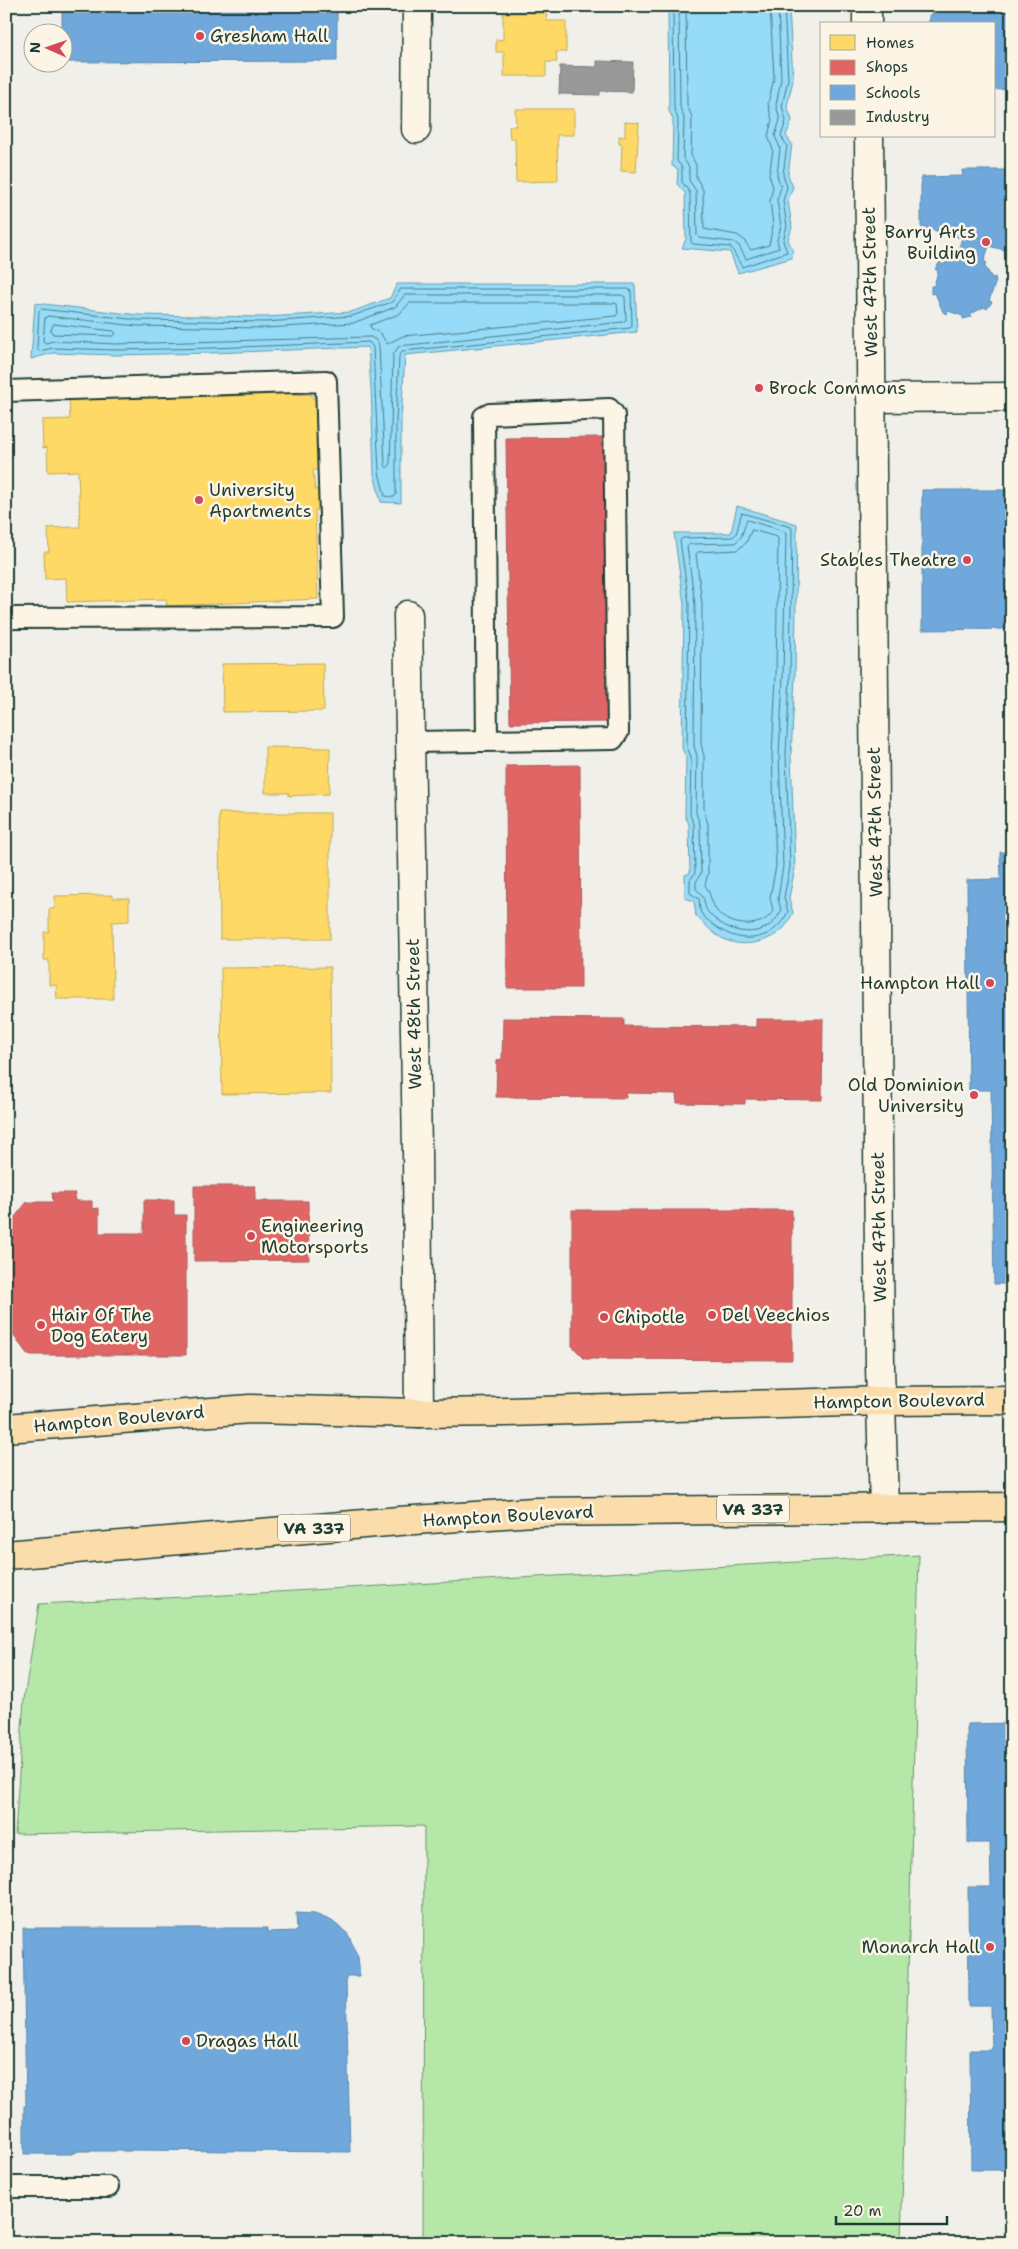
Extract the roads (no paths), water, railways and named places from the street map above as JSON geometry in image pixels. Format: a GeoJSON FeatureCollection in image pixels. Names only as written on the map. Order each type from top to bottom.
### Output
{"type":"FeatureCollection","features":[{"type":"Feature","properties":{"kind":"main road","name":"Hampton Boulevard"},"geometry":{"type":"LineString","coordinates":[[6,1428],[250,1409],[419,1413],[881,1401],[1012,1400]]}},
{"type":"Feature","properties":{"kind":"main road","name":"Hampton Boulevard"},"geometry":{"type":"LineString","coordinates":[[6,1555],[399,1521],[534,1512],[1012,1507]]}},
{"type":"Feature","properties":{"kind":"street"},"geometry":{"type":"LineString","coordinates":[[416,129],[417,6]]}},
{"type":"Feature","properties":{"kind":"street"},"geometry":{"type":"LineString","coordinates":[[867,6],[868,22]]}},
{"type":"Feature","properties":{"kind":"street","name":"West 47th Street"},"geometry":{"type":"LineString","coordinates":[[869,138],[881,1401],[884,1509]]}},
{"type":"Feature","properties":{"kind":"street"},"geometry":{"type":"LineString","coordinates":[[871,398],[1012,397]]}},
{"type":"Feature","properties":{"kind":"street","name":"West 48th Street"},"geometry":{"type":"LineString","coordinates":[[408,615],[417,1150],[419,1413]]}},
{"type":"Feature","properties":{"kind":"lane"},"geometry":{"type":"LineString","coordinates":[[6,391],[326,381],[333,617],[6,618]]}},
{"type":"Feature","properties":{"kind":"lane"},"geometry":{"type":"LineString","coordinates":[[410,742],[487,741],[613,739],[618,732],[614,416],[609,409],[490,414],[484,417],[487,741]]}},
{"type":"Feature","properties":{"kind":"lane"},"geometry":{"type":"LineString","coordinates":[[6,2188],[108,2187]]}},
{"type":"Feature","properties":{"kind":"water"},"geometry":{"type":"Polygon","coordinates":[[[668,6],[789,6],[793,80],[787,106],[792,120],[786,136],[792,144],[788,175],[793,187],[788,200],[792,227],[788,240],[793,250],[792,258],[738,273],[730,252],[682,248],[686,239],[685,193],[677,184],[678,169],[672,166],[673,119],[669,111],[668,6]]]}},
{"type":"Feature","properties":{"kind":"water"},"geometry":{"type":"Polygon","coordinates":[[[397,284],[635,284],[637,332],[405,355],[401,421],[401,503],[381,502],[374,474],[368,347],[116,355],[53,353],[31,359],[35,303],[138,315],[264,317],[351,312],[390,298],[397,284]]]}},
{"type":"Feature","properties":{"kind":"water"},"geometry":{"type":"Polygon","coordinates":[[[737,506],[797,524],[795,678],[791,755],[795,868],[789,898],[793,913],[784,927],[776,934],[761,941],[744,944],[728,941],[714,933],[696,916],[694,901],[685,898],[685,875],[690,873],[689,824],[685,816],[686,757],[682,748],[684,604],[674,533],[731,533],[737,506]]]}},
{"type":"Feature","properties":{"kind":"place","name":"Gresham Hall"},"geometry":{"type":"Point","coordinates":[200,36]}},
{"type":"Feature","properties":{"kind":"place","name":"Barry Arts Building"},"geometry":{"type":"Point","coordinates":[986,242]}},
{"type":"Feature","properties":{"kind":"place","name":"Brock Commons"},"geometry":{"type":"Point","coordinates":[759,388]}},
{"type":"Feature","properties":{"kind":"place","name":"University Apartments"},"geometry":{"type":"Point","coordinates":[199,500]}},
{"type":"Feature","properties":{"kind":"place","name":"Stables Theatre"},"geometry":{"type":"Point","coordinates":[967,560]}},
{"type":"Feature","properties":{"kind":"place","name":"Hampton Hall"},"geometry":{"type":"Point","coordinates":[990,983]}},
{"type":"Feature","properties":{"kind":"place","name":"Old Dominion University"},"geometry":{"type":"Point","coordinates":[974,1095]}},
{"type":"Feature","properties":{"kind":"place","name":"Engineering Motorsports"},"geometry":{"type":"Point","coordinates":[251,1236]}},
{"type":"Feature","properties":{"kind":"place","name":"Del Veechios"},"geometry":{"type":"Point","coordinates":[712,1315]}},
{"type":"Feature","properties":{"kind":"place","name":"Chipotle"},"geometry":{"type":"Point","coordinates":[604,1317]}},
{"type":"Feature","properties":{"kind":"place","name":"Hair Of The Dog Eatery"},"geometry":{"type":"Point","coordinates":[41,1325]}},
{"type":"Feature","properties":{"kind":"place","name":"Monarch Hall"},"geometry":{"type":"Point","coordinates":[990,1947]}},
{"type":"Feature","properties":{"kind":"place","name":"Dragas Hall"},"geometry":{"type":"Point","coordinates":[186,2041]}}]}
